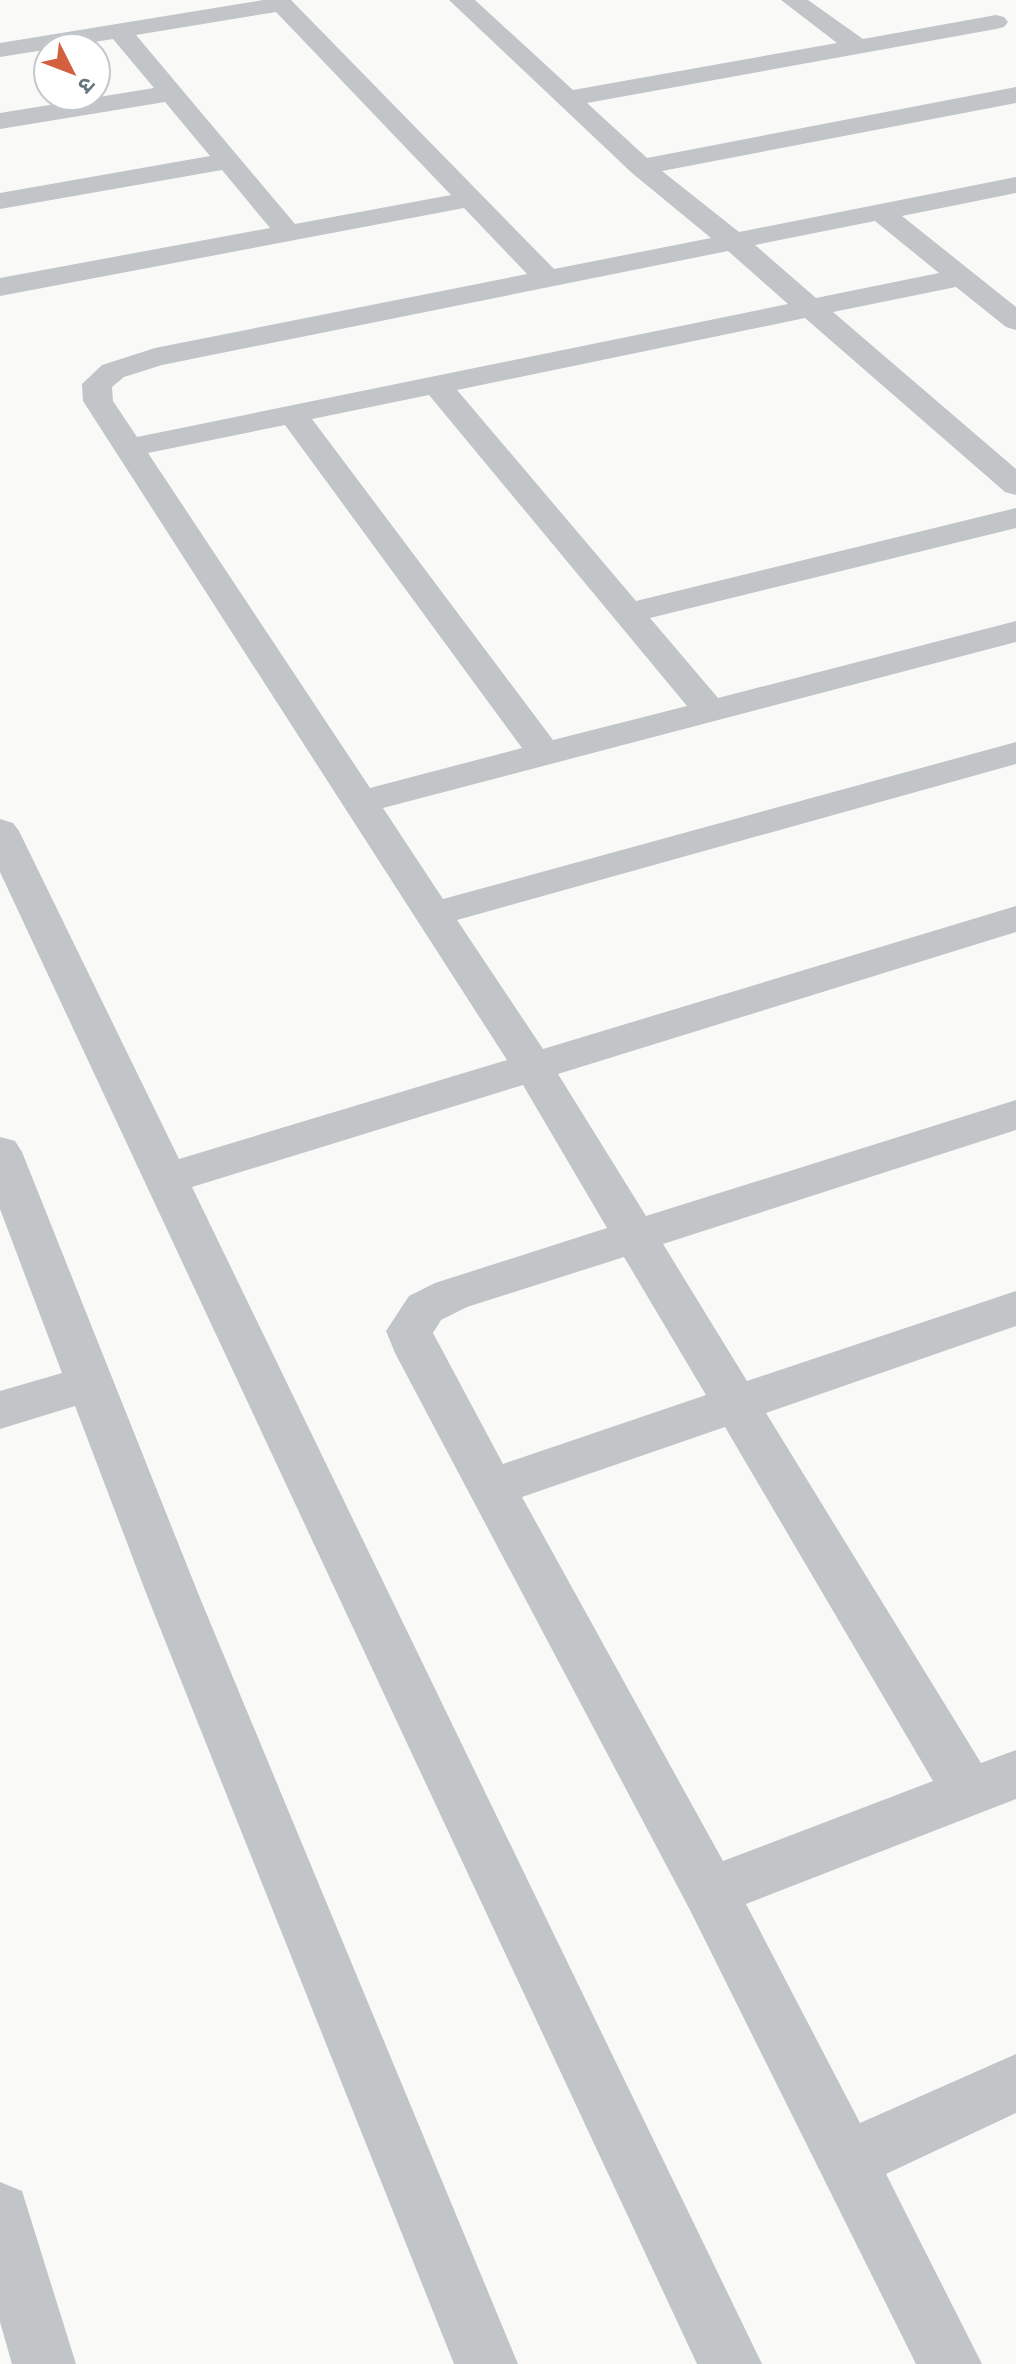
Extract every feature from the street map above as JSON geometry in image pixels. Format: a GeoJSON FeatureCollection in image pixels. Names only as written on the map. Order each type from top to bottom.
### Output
{"type":"FeatureCollection","features":[{"type":"Feature","properties":{"kind":"street"},"geometry":{"type":"LineString","coordinates":[[461,0],[641,167],[734,242],[1016,485]]}},
{"type":"Feature","properties":{"kind":"street"},"geometry":{"type":"LineString","coordinates":[[793,0],[857,46]]}},
{"type":"Feature","properties":{"kind":"street"},"geometry":{"type":"LineString","coordinates":[[964,0],[1006,28]]}},
{"type":"Feature","properties":{"kind":"street"},"geometry":{"type":"LineString","coordinates":[[0,50],[280,2],[548,279]]}},
{"type":"Feature","properties":{"kind":"street"},"geometry":{"type":"LineString","coordinates":[[567,99],[857,46],[1006,28]]}},
{"type":"Feature","properties":{"kind":"street"},"geometry":{"type":"LineString","coordinates":[[119,30],[288,233]]}},
{"type":"Feature","properties":{"kind":"street"},"geometry":{"type":"LineString","coordinates":[[0,121],[172,93]]}},
{"type":"Feature","properties":{"kind":"street"},"geometry":{"type":"LineString","coordinates":[[641,167],[1016,95]]}},
{"type":"Feature","properties":{"kind":"street"},"geometry":{"type":"LineString","coordinates":[[0,201],[229,161]]}},
{"type":"Feature","properties":{"kind":"street"},"geometry":{"type":"LineString","coordinates":[[710,1892],[993,1783],[735,1404],[533,1067],[98,401],[97,384],[113,371],[155,357],[1016,185]]}},
{"type":"Feature","properties":{"kind":"street"},"geometry":{"type":"LineString","coordinates":[[0,287],[471,199]]}},
{"type":"Feature","properties":{"kind":"street"},"geometry":{"type":"LineString","coordinates":[[880,212],[1016,321]]}},
{"type":"Feature","properties":{"kind":"street"},"geometry":{"type":"LineString","coordinates":[[128,448],[961,277]]}},
{"type":"Feature","properties":{"kind":"street"},"geometry":{"type":"LineString","coordinates":[[436,384],[710,711]]}},
{"type":"Feature","properties":{"kind":"street"},"geometry":{"type":"LineString","coordinates":[[292,414],[545,754]]}},
{"type":"Feature","properties":{"kind":"street"},"geometry":{"type":"LineString","coordinates":[[628,613],[1016,518]]}},
{"type":"Feature","properties":{"kind":"street"},"geometry":{"type":"LineString","coordinates":[[360,802],[1016,631]]}},
{"type":"Feature","properties":{"kind":"street"},"geometry":{"type":"LineString","coordinates":[[433,914],[1016,753]]}},
{"type":"Feature","properties":{"kind":"street"},"geometry":{"type":"LineString","coordinates":[[0,831],[730,2364]]}},
{"type":"Feature","properties":{"kind":"street"},"geometry":{"type":"LineString","coordinates":[[166,1179],[1016,919]]}},
{"type":"Feature","properties":{"kind":"street"},"geometry":{"type":"LineString","coordinates":[[950,2364],[710,1892],[409,1331],[425,1308],[451,1295],[1016,1115]]}},
{"type":"Feature","properties":{"kind":"street"},"geometry":{"type":"LineString","coordinates":[[0,1152],[89,1383],[486,2364]]}},
{"type":"Feature","properties":{"kind":"street"},"geometry":{"type":"LineString","coordinates":[[491,1488],[1016,1308]]}},
{"type":"Feature","properties":{"kind":"street"},"geometry":{"type":"LineString","coordinates":[[0,1410],[89,1383]]}},
{"type":"Feature","properties":{"kind":"street"},"geometry":{"type":"LineString","coordinates":[[847,2160],[1016,2083]]}},
{"type":"Feature","properties":{"kind":"street"},"geometry":{"type":"LineString","coordinates":[[0,2213],[44,2364]]}}]}
